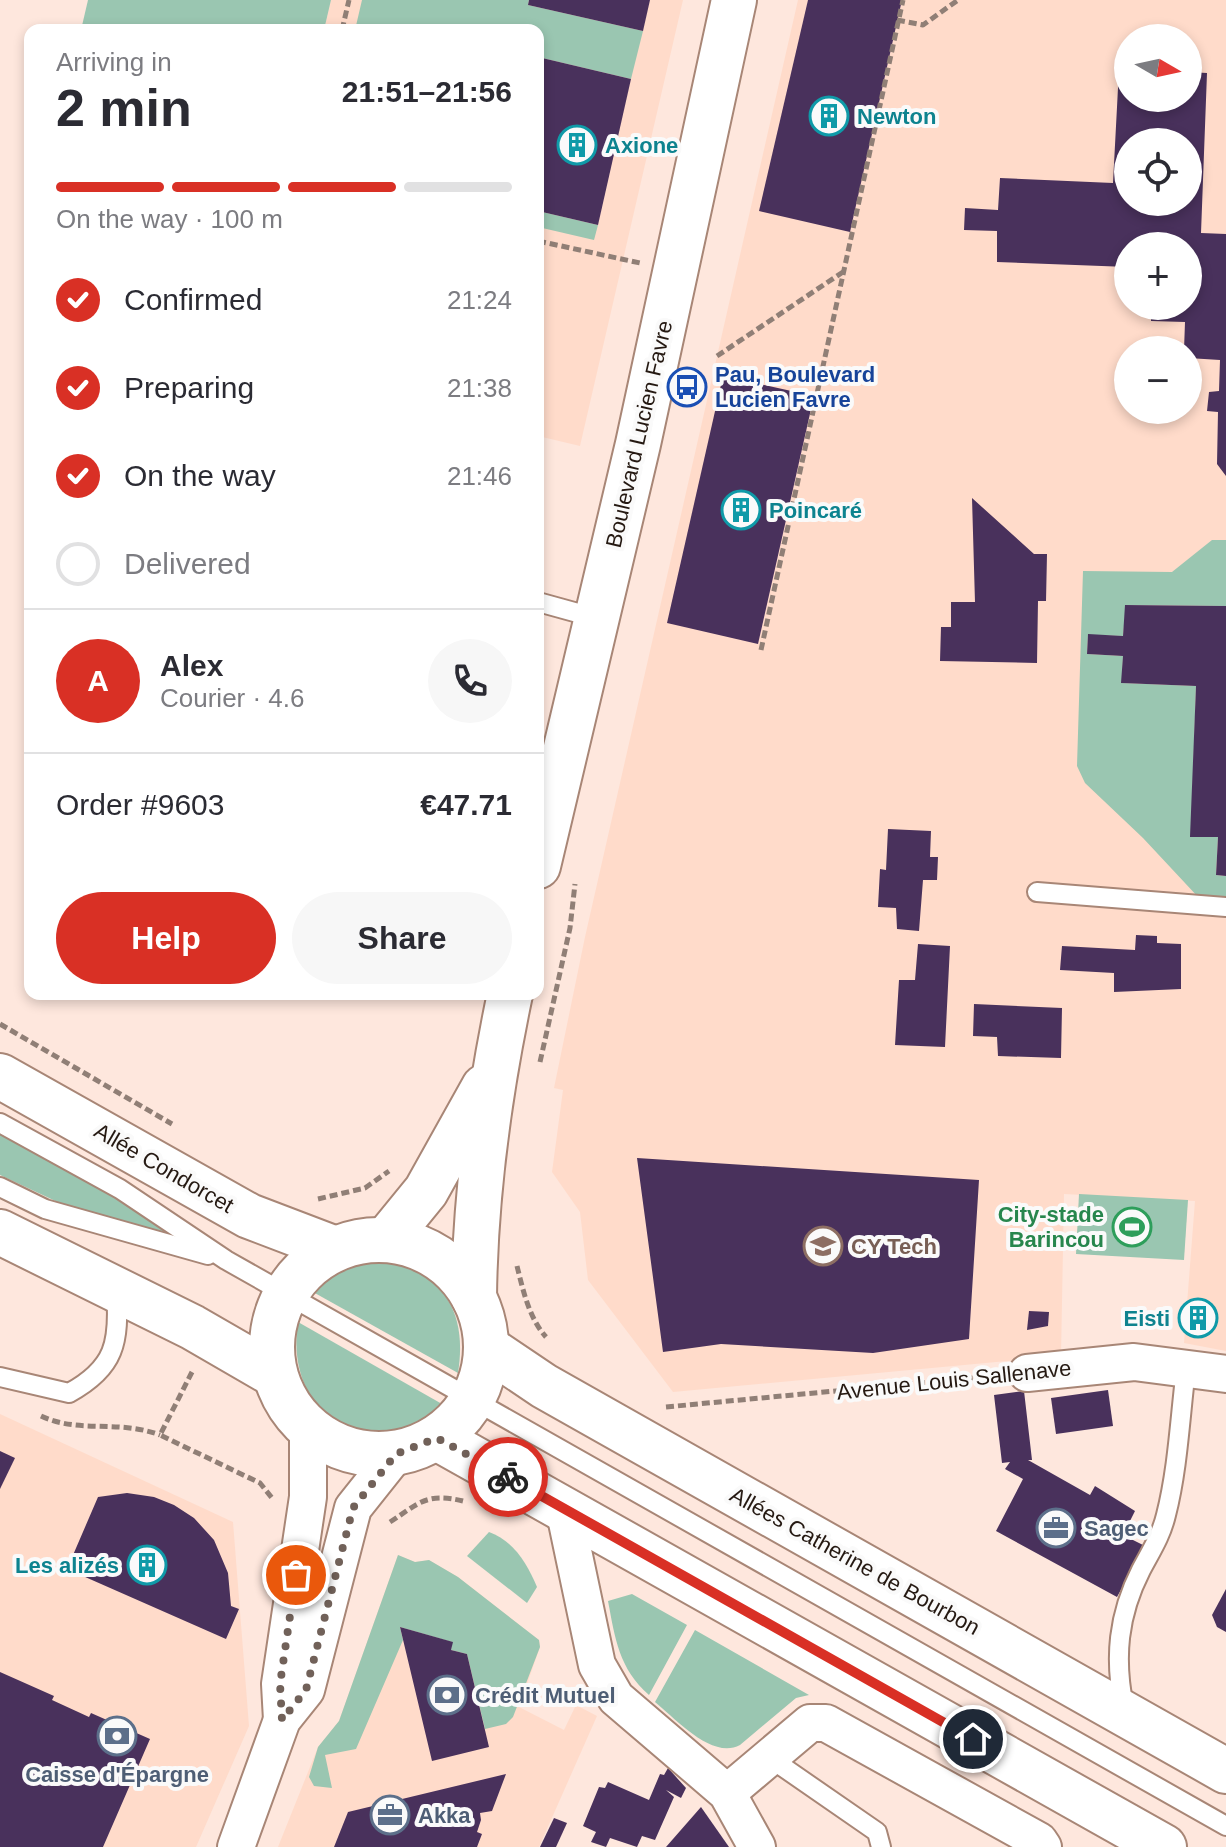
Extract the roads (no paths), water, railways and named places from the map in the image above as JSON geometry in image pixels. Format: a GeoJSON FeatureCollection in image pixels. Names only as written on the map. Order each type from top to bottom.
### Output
{"type":"FeatureCollection","features":[{"type":"Feature","properties":{"kind":"main road","name":"Boulevard Lucien Favre"},"geometry":{"type":"LineString","coordinates":[[557,867],[596,618],[676,271],[734,0]]}},
{"type":"Feature","properties":{"kind":"main road"},"geometry":{"type":"LineString","coordinates":[[474,1298],[475,1214],[495,1067],[509,1000]]}},
{"type":"Feature","properties":{"kind":"main road"},"geometry":{"type":"LineString","coordinates":[[386,1240],[426,1191],[495,1067]]}},
{"type":"Feature","properties":{"kind":"main road","name":"Allée Condorcet"},"geometry":{"type":"LineString","coordinates":[[0,1076],[249,1216],[333,1248]]}},
{"type":"Feature","properties":{"kind":"main road"},"geometry":{"type":"LineString","coordinates":[[0,1232],[192,1327],[275,1375]]}},
{"type":"Feature","properties":{"kind":"main road"},"geometry":{"type":"LineString","coordinates":[[386,1240],[406,1243],[442,1260],[461,1277],[483,1321],[486,1347],[484,1370],[460,1418],[437,1438],[396,1454],[347,1451],[308,1429],[282,1396],[275,1375],[273,1331],[286,1294],[310,1265],[333,1248],[386,1240]]}},
{"type":"Feature","properties":{"kind":"main road","name":"Allées Catherine de Bourbon"},"geometry":{"type":"LineString","coordinates":[[486,1347],[544,1386],[1226,1771]]}},
{"type":"Feature","properties":{"kind":"main road"},"geometry":{"type":"LineString","coordinates":[[437,1438],[1164,1847]]}},
{"type":"Feature","properties":{"kind":"street","name":"Avenue Louis Sallenave"},"geometry":{"type":"LineString","coordinates":[[1027,1373],[1134,1362],[1226,1374]]}},
{"type":"Feature","properties":{"kind":"street"},"geometry":{"type":"LineString","coordinates":[[282,1720],[280,1684],[308,1497],[308,1429]]}},
{"type":"Feature","properties":{"kind":"street"},"geometry":{"type":"LineString","coordinates":[[236,1847],[282,1720],[306,1690],[353,1508],[396,1454]]}},
{"type":"Feature","properties":{"kind":"street"},"geometry":{"type":"LineString","coordinates":[[564,1508],[597,1665],[616,1698],[727,1793],[757,1847]]}},
{"type":"Feature","properties":{"kind":"street"},"geometry":{"type":"LineString","coordinates":[[727,1793],[810,1723],[826,1723],[1039,1841],[1043,1847]]}},
{"type":"Feature","properties":{"kind":"lane"},"geometry":{"type":"LineString","coordinates":[[544,604],[596,618]]}},
{"type":"Feature","properties":{"kind":"lane"},"geometry":{"type":"LineString","coordinates":[[1037,892],[1226,907]]}},
{"type":"Feature","properties":{"kind":"lane"},"geometry":{"type":"LineString","coordinates":[[0,1123],[120,1189],[226,1260],[471,1401],[1226,1826]]}},
{"type":"Feature","properties":{"kind":"lane"},"geometry":{"type":"LineString","coordinates":[[0,1187],[45,1209],[226,1260]]}},
{"type":"Feature","properties":{"kind":"lane"},"geometry":{"type":"LineString","coordinates":[[0,1377],[69,1393],[93,1380],[108,1364],[118,1324],[116,1289]]}},
{"type":"Feature","properties":{"kind":"lane"},"geometry":{"type":"LineString","coordinates":[[1125,1714],[1117,1674],[1117,1644],[1124,1610],[1157,1542],[1167,1513],[1186,1369]]}},
{"type":"Feature","properties":{"kind":"lane"},"geometry":{"type":"LineString","coordinates":[[770,1758],[877,1832],[881,1847]]}},
{"type":"Feature","properties":{"kind":"place","name":"Newton"},"geometry":{"type":"Point","coordinates":[829,116]}},
{"type":"Feature","properties":{"kind":"place","name":"Axione"},"geometry":{"type":"Point","coordinates":[577,145]}},
{"type":"Feature","properties":{"kind":"place","name":"Pau, Boulevard Lucien Favre"},"geometry":{"type":"Point","coordinates":[687,387]}},
{"type":"Feature","properties":{"kind":"place","name":"Poincaré"},"geometry":{"type":"Point","coordinates":[741,510]}},
{"type":"Feature","properties":{"kind":"place","name":"City-stade Barincou"},"geometry":{"type":"Point","coordinates":[1132,1227]}},
{"type":"Feature","properties":{"kind":"place","name":"CY Tech"},"geometry":{"type":"Point","coordinates":[823,1246]}},
{"type":"Feature","properties":{"kind":"place","name":"Eisti"},"geometry":{"type":"Point","coordinates":[1198,1318]}},
{"type":"Feature","properties":{"kind":"place","name":"Sagec"},"geometry":{"type":"Point","coordinates":[1056,1528]}},
{"type":"Feature","properties":{"kind":"place","name":"Les alizés"},"geometry":{"type":"Point","coordinates":[147,1565]}},
{"type":"Feature","properties":{"kind":"place","name":"Crédit Mutuel"},"geometry":{"type":"Point","coordinates":[447,1695]}},
{"type":"Feature","properties":{"kind":"place","name":"Caisse d'Épargne"},"geometry":{"type":"Point","coordinates":[117,1736]}},
{"type":"Feature","properties":{"kind":"place","name":"Akka"},"geometry":{"type":"Point","coordinates":[390,1815]}}]}
